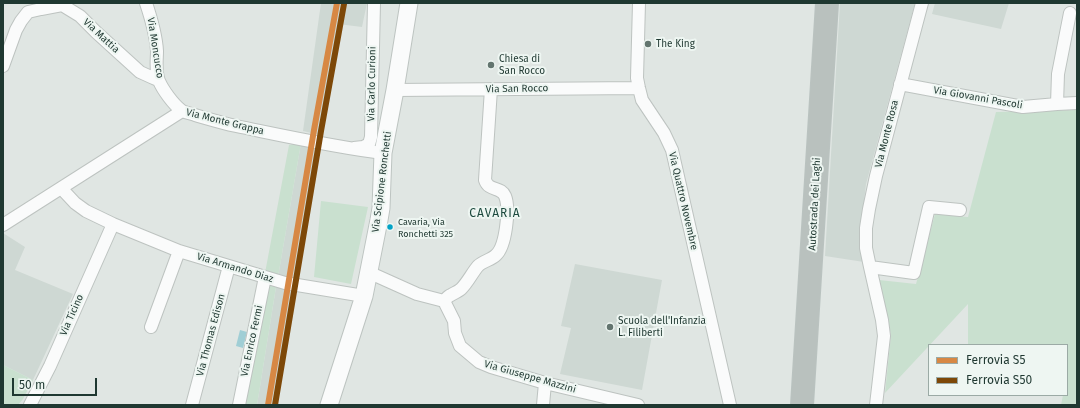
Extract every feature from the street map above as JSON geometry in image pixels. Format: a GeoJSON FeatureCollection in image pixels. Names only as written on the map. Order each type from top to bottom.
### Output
{"type":"FeatureCollection","features":[{"type":"Feature","properties":{"kind":"highway","name":"Autostrada dei Laghi"},"geometry":{"type":"LineString","coordinates":[[788,405],[812,3]]}},
{"type":"Feature","properties":{"kind":"highway","name":"Autostrada dei Laghi"},"geometry":{"type":"LineString","coordinates":[[802,405],[827,3]]}},
{"type":"Feature","properties":{"kind":"main road","name":"Via Scipione Ronchetti"},"geometry":{"type":"LineString","coordinates":[[329,405],[364,296],[381,208],[383,153],[396,90],[409,3]]}},
{"type":"Feature","properties":{"kind":"street","name":"Via Moncucco"},"geometry":{"type":"LineString","coordinates":[[146,3],[157,50],[156,66],[158,80],[166,93],[182,111]]}},
{"type":"Feature","properties":{"kind":"street","name":"Via Carlo Curioni"},"geometry":{"type":"LineString","coordinates":[[349,148],[363,147],[369,144],[371,137],[374,3]]}},
{"type":"Feature","properties":{"kind":"street","name":"Via Quattro Novembre"},"geometry":{"type":"LineString","coordinates":[[639,3],[638,88],[642,100],[664,133],[672,150],[730,405]]}},
{"type":"Feature","properties":{"kind":"street","name":"Via Monte Rosa"},"geometry":{"type":"LineString","coordinates":[[876,405],[884,336],[882,320],[866,248],[866,228],[876,176],[922,3]]}},
{"type":"Feature","properties":{"kind":"street","name":"Via Mattia"},"geometry":{"type":"LineString","coordinates":[[3,66],[16,30],[28,12],[62,5],[80,16],[140,72],[158,80]]}},
{"type":"Feature","properties":{"kind":"street"},"geometry":{"type":"LineString","coordinates":[[1056,104],[1058,74],[1070,13]]}},
{"type":"Feature","properties":{"kind":"street","name":"Via Giovanni Pascoli"},"geometry":{"type":"LineString","coordinates":[[900,84],[1023,107],[1077,103]]}},
{"type":"Feature","properties":{"kind":"street","name":"Via San Rocco"},"geometry":{"type":"LineString","coordinates":[[396,90],[638,88]]}},
{"type":"Feature","properties":{"kind":"street"},"geometry":{"type":"LineString","coordinates":[[368,272],[416,294],[444,301],[450,295],[461,289],[479,266],[496,255],[502,247],[507,214],[504,194],[499,190],[491,188],[485,180],[492,89]]}},
{"type":"Feature","properties":{"kind":"street","name":"Via Monte Grappa"},"geometry":{"type":"LineString","coordinates":[[3,226],[182,111],[219,122],[349,148],[383,153]]}},
{"type":"Feature","properties":{"kind":"street","name":"Via Armando Diaz"},"geometry":{"type":"LineString","coordinates":[[61,188],[75,203],[86,211],[112,224],[179,251],[285,284],[364,296]]}},
{"type":"Feature","properties":{"kind":"street"},"geometry":{"type":"LineString","coordinates":[[870,267],[914,273],[929,207],[960,210]]}},
{"type":"Feature","properties":{"kind":"street","name":"Via Ticino"},"geometry":{"type":"LineString","coordinates":[[30,405],[50,366],[112,224]]}},
{"type":"Feature","properties":{"kind":"street"},"geometry":{"type":"LineString","coordinates":[[151,327],[179,251]]}},
{"type":"Feature","properties":{"kind":"street","name":"Via Thomas Edison"},"geometry":{"type":"LineString","coordinates":[[192,405],[229,266]]}},
{"type":"Feature","properties":{"kind":"street","name":"Via Enrico Fermi"},"geometry":{"type":"LineString","coordinates":[[239,405],[265,277]]}},
{"type":"Feature","properties":{"kind":"street","name":"Via Giuseppe Mazzini"},"geometry":{"type":"LineString","coordinates":[[444,301],[454,321],[455,333],[460,346],[479,362],[545,383],[638,405]]}},
{"type":"Feature","properties":{"kind":"street"},"geometry":{"type":"LineString","coordinates":[[543,405],[545,383]]}},
{"type":"Feature","properties":{"kind":"shaded area"},"geometry":{"type":"Polygon","coordinates":[[[321,3],[367,3],[362,27],[338,24],[320,135],[303,131],[321,3]]]}},
{"type":"Feature","properties":{"kind":"shaded area"},"geometry":{"type":"Polygon","coordinates":[[[840,3],[915,3],[866,184],[860,236],[864,262],[825,256],[840,3]]]}},
{"type":"Feature","properties":{"kind":"shaded area"},"geometry":{"type":"Polygon","coordinates":[[[935,3],[1009,3],[1001,29],[932,14],[935,3]]]}},
{"type":"Feature","properties":{"kind":"shaded area"},"geometry":{"type":"Polygon","coordinates":[[[301,143],[316,146],[294,280],[278,277],[301,143]]]}},
{"type":"Feature","properties":{"kind":"shaded area"},"geometry":{"type":"Polygon","coordinates":[[[3,233],[25,247],[15,270],[73,294],[33,380],[3,365],[3,233]]]}},
{"type":"Feature","properties":{"kind":"shaded area","name":"Scuola dell'Infanzia L. Filiberti"},"geometry":{"type":"Polygon","coordinates":[[[575,264],[662,280],[642,390],[560,374],[571,328],[561,326],[575,264]]]}},
{"type":"Feature","properties":{"kind":"shaded area"},"geometry":{"type":"Polygon","coordinates":[[[276,287],[293,290],[274,405],[257,405],[276,287]]]}},
{"type":"Feature","properties":{"kind":"green space"},"geometry":{"type":"Polygon","coordinates":[[[1077,110],[1077,405],[1061,405],[1063,396],[1068,396],[1068,344],[968,344],[968,304],[931,344],[928,344],[928,347],[885,393],[891,335],[879,280],[916,284],[935,214],[968,217],[996,112],[1077,110]]]}},
{"type":"Feature","properties":{"kind":"green space"},"geometry":{"type":"Polygon","coordinates":[[[301,143],[278,277],[265,273],[289,145],[301,143]]]}},
{"type":"Feature","properties":{"kind":"green space"},"geometry":{"type":"Polygon","coordinates":[[[321,201],[368,207],[351,284],[314,277],[321,201]]]}},
{"type":"Feature","properties":{"kind":"green space"},"geometry":{"type":"Polygon","coordinates":[[[268,285],[276,287],[257,405],[243,405],[268,285]]]}},
{"type":"Feature","properties":{"kind":"green space"},"geometry":{"type":"Polygon","coordinates":[[[3,365],[33,380],[23,399],[18,405],[3,405],[3,365]]]}},
{"type":"Feature","properties":{"kind":"water"},"geometry":{"type":"Polygon","coordinates":[[[240,330],[247,332],[243,348],[236,346],[240,330]]]}},
{"type":"Feature","properties":{"kind":"rail line","name":"S5"},"geometry":{"type":"LineString","coordinates":[[268,405],[337,3]]}},
{"type":"Feature","properties":{"kind":"rail line","name":"S50"},"geometry":{"type":"LineString","coordinates":[[275,405],[344,4]]}},
{"type":"Feature","properties":{"kind":"place","name":"The King"},"geometry":{"type":"Point","coordinates":[648,44]}},
{"type":"Feature","properties":{"kind":"place","name":"Chiesa di San Rocco"},"geometry":{"type":"Point","coordinates":[491,65]}},
{"type":"Feature","properties":{"kind":"place","name":"Cavaria, Via Ronchetti 325"},"geometry":{"type":"Point","coordinates":[390,227]}},
{"type":"Feature","properties":{"kind":"place","name":"Scuola dell'Infanzia L. Filiberti"},"geometry":{"type":"Point","coordinates":[610,327]}},
{"type":"Feature","properties":{"kind":"district","name":"CAVARIA"},"geometry":{"type":"Point","coordinates":[495,214]}}]}
